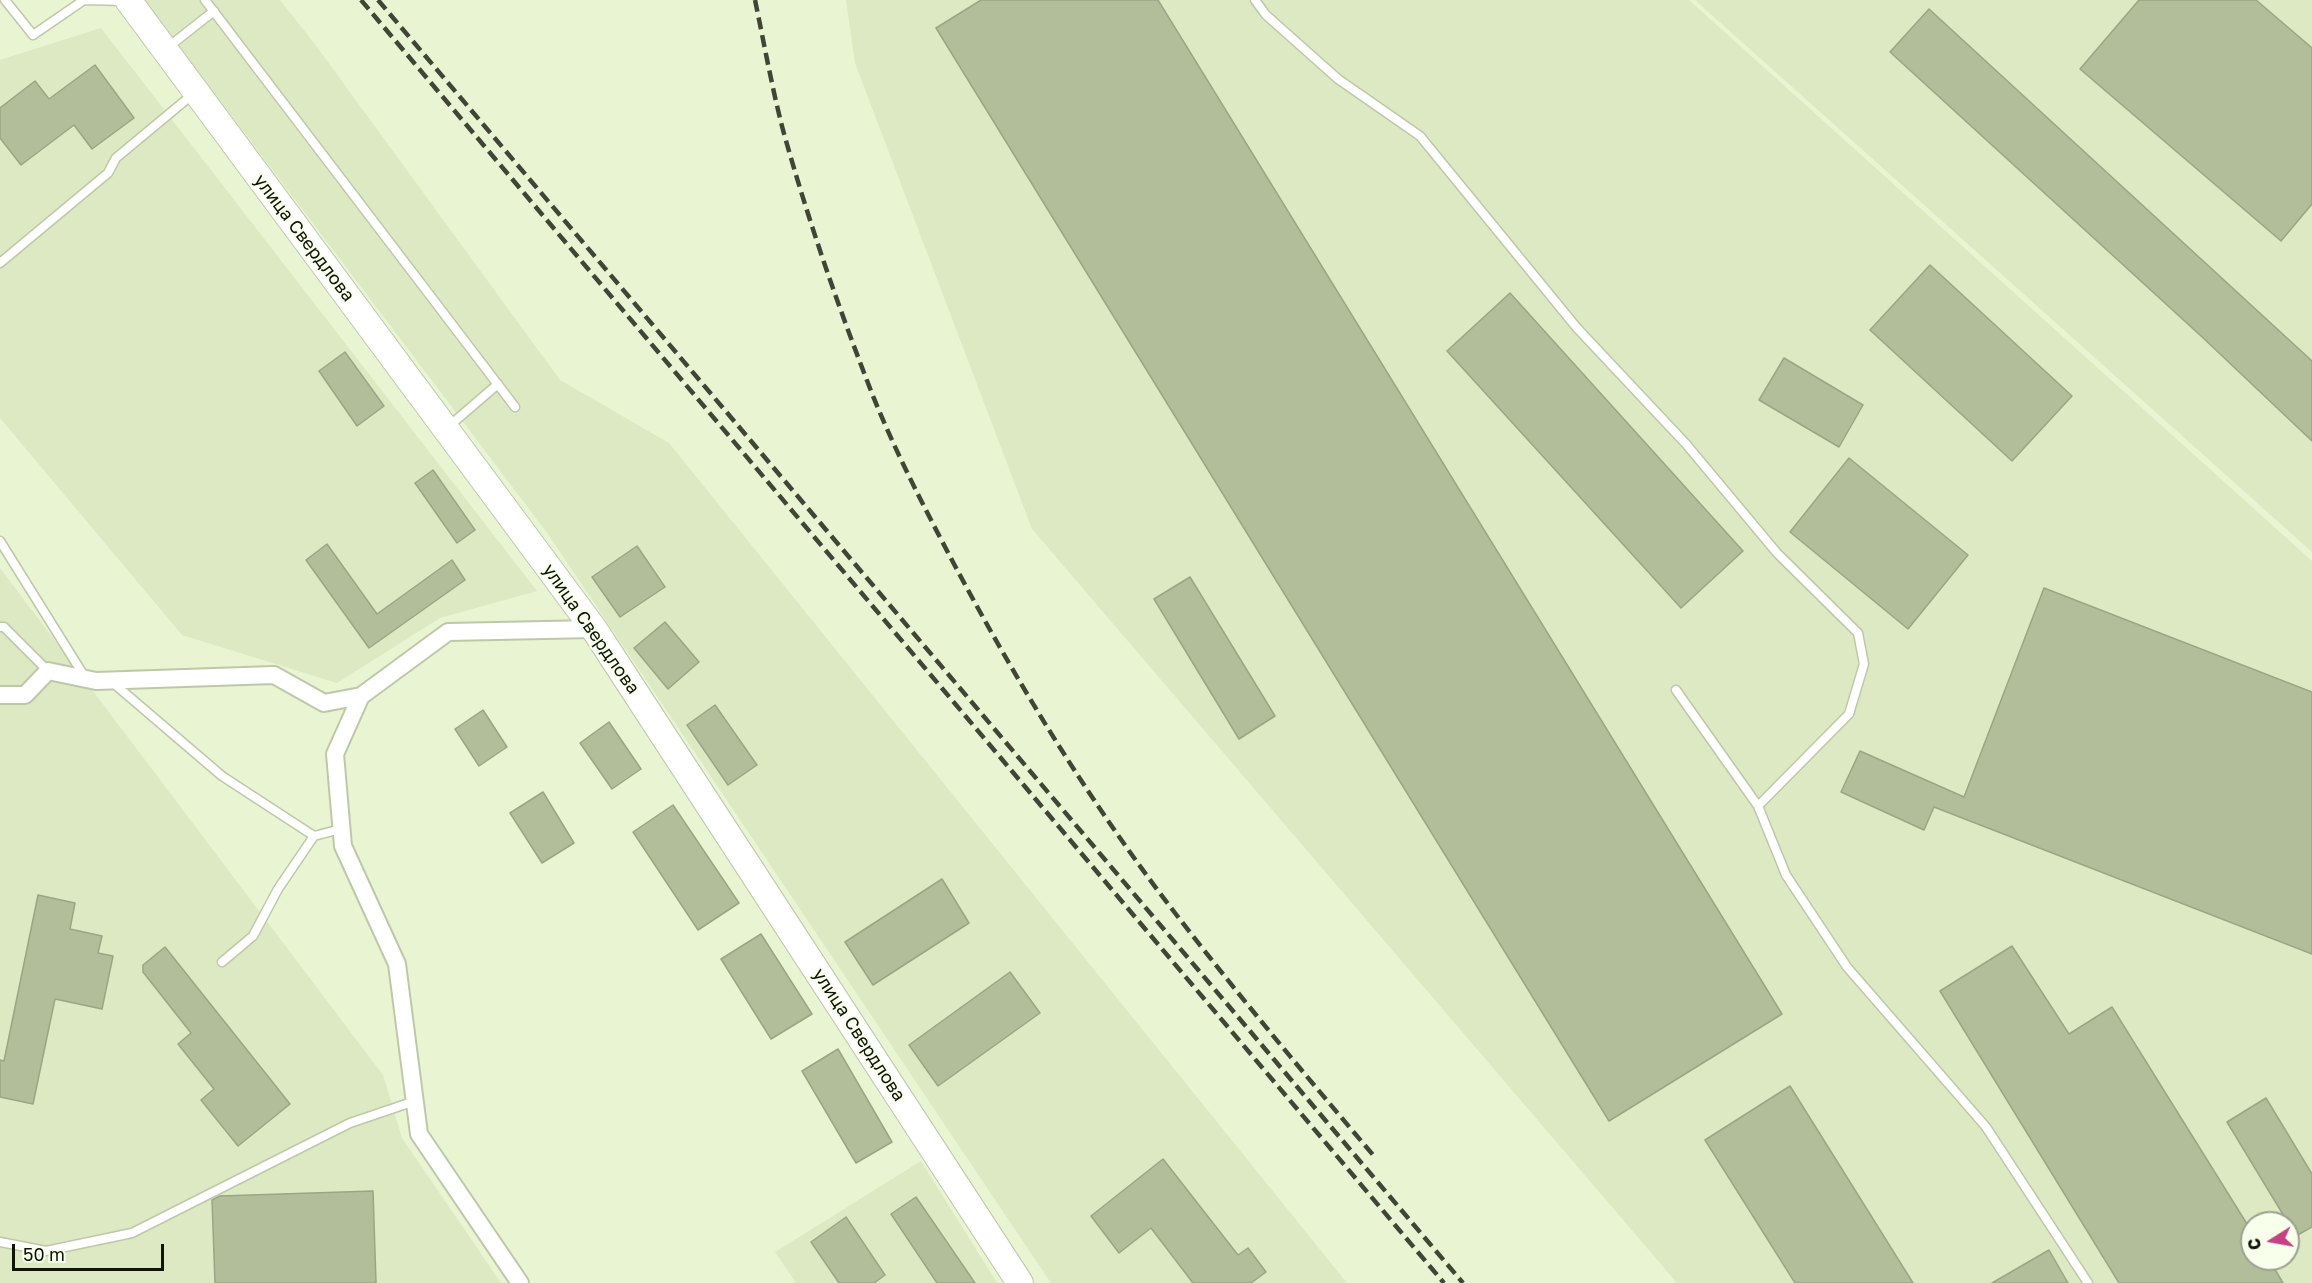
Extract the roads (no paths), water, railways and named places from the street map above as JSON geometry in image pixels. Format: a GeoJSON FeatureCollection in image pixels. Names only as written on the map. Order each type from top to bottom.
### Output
{"type":"FeatureCollection","features":[{"type":"Feature","properties":{"kind":"main road","name":"улица Свердлова"},"geometry":{"type":"LineString","coordinates":[[128,1],[594,629],[1020,1283]]}},
{"type":"Feature","properties":{"kind":"street"},"geometry":{"type":"LineString","coordinates":[[0,695],[25,695],[48,671],[86,679],[111,681],[274,675],[324,703],[361,696],[448,632],[594,629]]}},
{"type":"Feature","properties":{"kind":"street"},"geometry":{"type":"LineString","coordinates":[[361,696],[335,754],[343,846],[397,964],[419,1134],[520,1283]]}},
{"type":"Feature","properties":{"kind":"lane"},"geometry":{"type":"LineString","coordinates":[[5,0],[33,35],[84,0],[128,1]]}},
{"type":"Feature","properties":{"kind":"lane"},"geometry":{"type":"LineString","coordinates":[[205,0],[515,407]]}},
{"type":"Feature","properties":{"kind":"lane"},"geometry":{"type":"LineString","coordinates":[[1256,0],[1266,15],[1338,79],[1420,136],[1577,328],[1686,444],[1777,553],[1858,633],[1864,664],[1849,714],[1758,806]]}},
{"type":"Feature","properties":{"kind":"lane"},"geometry":{"type":"LineString","coordinates":[[165,50],[214,11]]}},
{"type":"Feature","properties":{"kind":"lane"},"geometry":{"type":"LineString","coordinates":[[0,263],[108,173],[116,158],[196,92]]}},
{"type":"Feature","properties":{"kind":"lane"},"geometry":{"type":"LineString","coordinates":[[446,429],[498,384]]}},
{"type":"Feature","properties":{"kind":"lane"},"geometry":{"type":"LineString","coordinates":[[0,541],[86,679]]}},
{"type":"Feature","properties":{"kind":"lane"},"geometry":{"type":"LineString","coordinates":[[0,627],[4,627],[48,671]]}},
{"type":"Feature","properties":{"kind":"lane"},"geometry":{"type":"LineString","coordinates":[[111,681],[222,776],[314,836]]}},
{"type":"Feature","properties":{"kind":"lane"},"geometry":{"type":"LineString","coordinates":[[1676,690],[1758,806],[1786,875],[1847,967],[1986,1127],[2088,1283]]}},
{"type":"Feature","properties":{"kind":"lane"},"geometry":{"type":"LineString","coordinates":[[222,962],[253,936],[278,889],[314,836],[341,829]]}},
{"type":"Feature","properties":{"kind":"lane"},"geometry":{"type":"LineString","coordinates":[[0,1242],[46,1251],[132,1233],[350,1123],[415,1101]]}},
{"type":"Feature","properties":{"kind":"railway"},"geometry":{"type":"LineString","coordinates":[[361,0],[1444,1283]]}},
{"type":"Feature","properties":{"kind":"railway"},"geometry":{"type":"LineString","coordinates":[[378,0],[1463,1283]]}},
{"type":"Feature","properties":{"kind":"railway"},"geometry":{"type":"LineString","coordinates":[[755,0],[783,130],[813,231],[836,297],[882,417],[911,481],[954,564],[1030,699],[1114,830],[1224,975],[1374,1156]]}}]}
